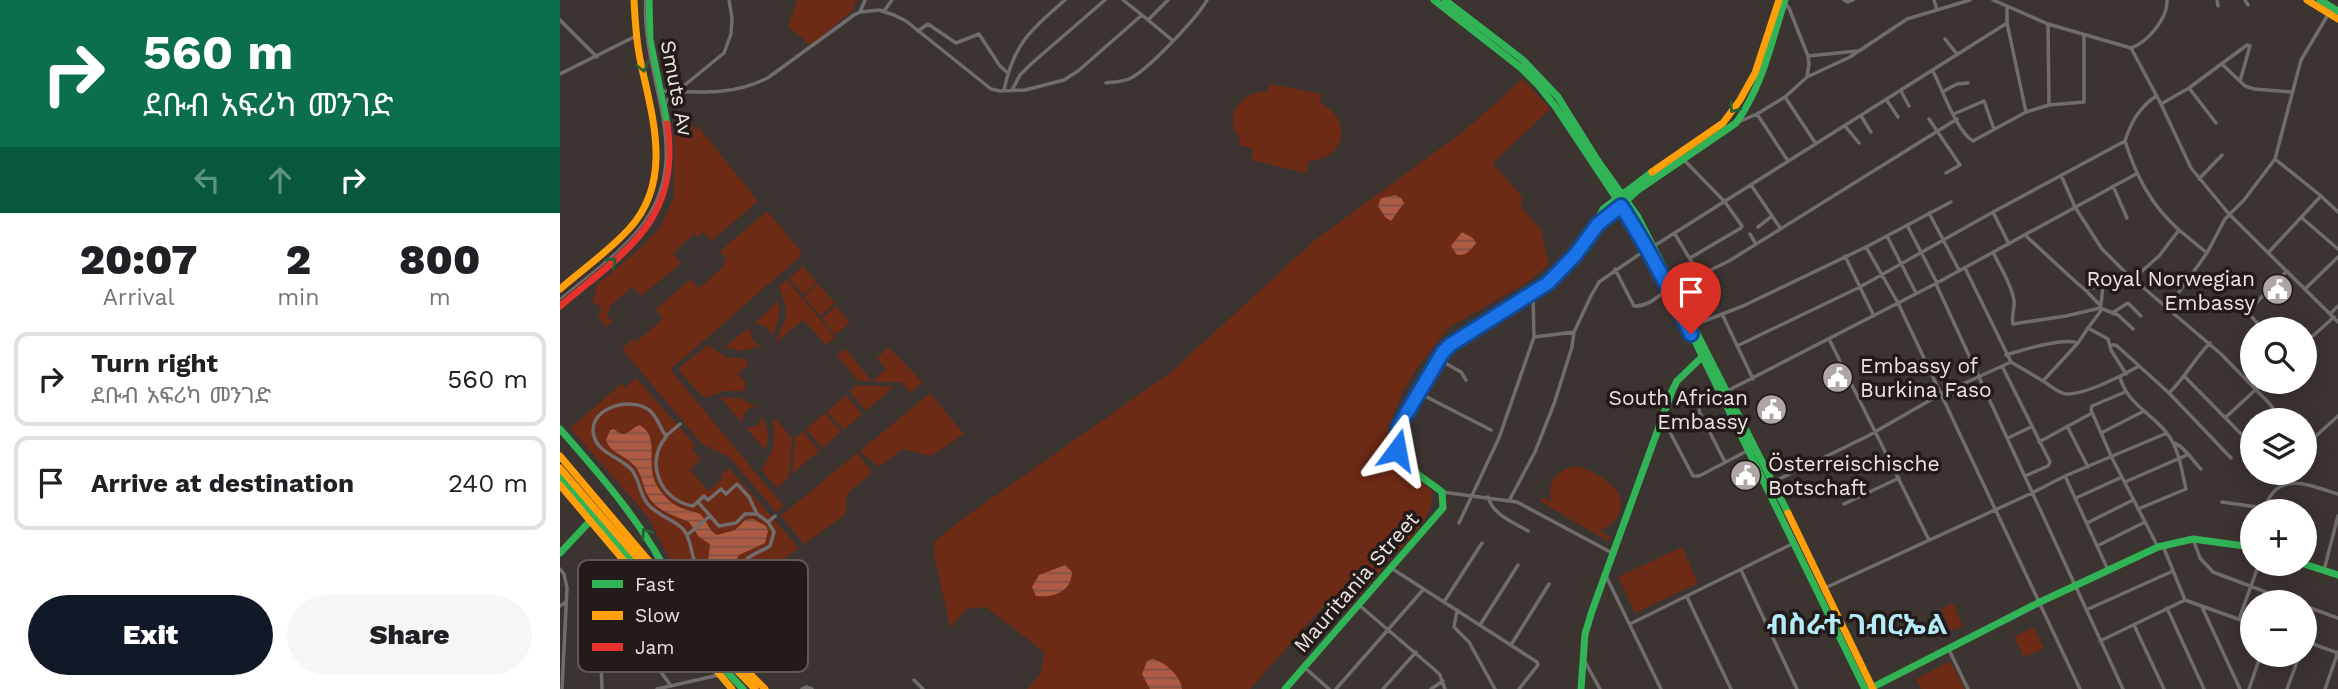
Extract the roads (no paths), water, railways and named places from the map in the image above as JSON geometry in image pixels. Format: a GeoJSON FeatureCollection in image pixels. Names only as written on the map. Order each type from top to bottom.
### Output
{"type":"FeatureCollection","features":[{"type":"Feature","properties":{"kind":"main road","name":"Smuts Av"},"geometry":{"type":"LineString","coordinates":[[560,289],[630,228],[639,217],[652,191],[658,160],[657,133],[636,36],[634,0]]}},
{"type":"Feature","properties":{"kind":"main road","name":"Smuts Av"},"geometry":{"type":"LineString","coordinates":[[560,306],[627,249],[656,214],[668,185],[671,146],[648,27],[649,0]]}},
{"type":"Feature","properties":{"kind":"main road"},"geometry":{"type":"LineString","coordinates":[[1434,0],[1529,75],[1555,106],[1621,200]]}},
{"type":"Feature","properties":{"kind":"main road"},"geometry":{"type":"LineString","coordinates":[[1445,0],[1544,80],[1558,97],[1598,161],[1651,247],[1694,325],[1749,450],[1870,689],[2038,603],[2160,547],[2193,539],[2240,545]]}},
{"type":"Feature","properties":{"kind":"main road"},"geometry":{"type":"LineString","coordinates":[[2307,0],[2332,11]]}},
{"type":"Feature","properties":{"kind":"main road"},"geometry":{"type":"LineString","coordinates":[[2320,0],[2338,19]]}},
{"type":"Feature","properties":{"kind":"main road"},"geometry":{"type":"LineString","coordinates":[[1621,200],[1709,134],[1733,111],[1755,73],[1782,1]]}},
{"type":"Feature","properties":{"kind":"main road"},"geometry":{"type":"LineString","coordinates":[[1442,492],[1404,462],[1397,450],[1399,426],[1438,359],[1450,345],[1548,283],[1576,254],[1598,224],[1603,209],[1638,190],[1736,123],[1757,90],[1782,1]]}},
{"type":"Feature","properties":{"kind":"main road"},"geometry":{"type":"LineString","coordinates":[[1672,288],[1702,357],[1773,482],[1820,591]]}},
{"type":"Feature","properties":{"kind":"main road"},"geometry":{"type":"LineString","coordinates":[[1581,689],[1591,611],[1677,382],[1702,357]]}},
{"type":"Feature","properties":{"kind":"main road"},"geometry":{"type":"LineString","coordinates":[[560,429],[648,535],[661,560]]}},
{"type":"Feature","properties":{"kind":"main road"},"geometry":{"type":"LineString","coordinates":[[560,456],[648,560]]}},
{"type":"Feature","properties":{"kind":"main road"},"geometry":{"type":"LineString","coordinates":[[560,468],[635,560]]}},
{"type":"Feature","properties":{"kind":"main road"},"geometry":{"type":"LineString","coordinates":[[560,476],[634,560]]}},
{"type":"Feature","properties":{"kind":"main road"},"geometry":{"type":"LineString","coordinates":[[560,485],[623,560]]}},
{"type":"Feature","properties":{"kind":"main road","name":"Mauritania Street"},"geometry":{"type":"LineString","coordinates":[[1285,689],[1440,514],[1444,501],[1442,492]]}},
{"type":"Feature","properties":{"kind":"main road"},"geometry":{"type":"LineString","coordinates":[[561,550],[590,521]]}},
{"type":"Feature","properties":{"kind":"main road"},"geometry":{"type":"LineString","coordinates":[[2317,568],[2338,575]]}},
{"type":"Feature","properties":{"kind":"main road"},"geometry":{"type":"LineString","coordinates":[[717,672],[732,689]]}},
{"type":"Feature","properties":{"kind":"main road"},"geometry":{"type":"LineString","coordinates":[[727,672],[743,689]]}},
{"type":"Feature","properties":{"kind":"main road"},"geometry":{"type":"LineString","coordinates":[[738,672],[755,689]]}},
{"type":"Feature","properties":{"kind":"main road"},"geometry":{"type":"LineString","coordinates":[[748,672],[765,689]]}},
{"type":"Feature","properties":{"kind":"street"},"geometry":{"type":"LineString","coordinates":[[664,105],[670,97],[724,53],[731,34],[729,0]]}},
{"type":"Feature","properties":{"kind":"street"},"geometry":{"type":"LineString","coordinates":[[661,91],[731,91],[755,84],[769,77],[860,12],[865,0]]}},
{"type":"Feature","properties":{"kind":"street"},"geometry":{"type":"LineString","coordinates":[[1004,90],[1020,44],[1065,0]]}},
{"type":"Feature","properties":{"kind":"street"},"geometry":{"type":"LineString","coordinates":[[1012,90],[1020,75],[1031,64],[1105,0]]}},
{"type":"Feature","properties":{"kind":"street"},"geometry":{"type":"LineString","coordinates":[[1123,0],[1172,40]]}},
{"type":"Feature","properties":{"kind":"street"},"geometry":{"type":"LineString","coordinates":[[1148,20],[1168,0]]}},
{"type":"Feature","properties":{"kind":"street"},"geometry":{"type":"LineString","coordinates":[[1107,83],[1129,79],[1195,19],[1207,0]]}},
{"type":"Feature","properties":{"kind":"street"},"geometry":{"type":"LineString","coordinates":[[1844,0],[1853,0]]}},
{"type":"Feature","properties":{"kind":"street"},"geometry":{"type":"LineString","coordinates":[[1934,0],[1937,10]]}},
{"type":"Feature","properties":{"kind":"street"},"geometry":{"type":"LineString","coordinates":[[1736,123],[1758,114],[1784,97],[1807,77],[1850,57],[1907,19],[1970,0]]}},
{"type":"Feature","properties":{"kind":"street"},"geometry":{"type":"LineString","coordinates":[[1993,0],[2048,24],[2131,48],[2138,46],[2165,16],[2167,0]]}},
{"type":"Feature","properties":{"kind":"street"},"geometry":{"type":"LineString","coordinates":[[2217,0],[2218,6]]}},
{"type":"Feature","properties":{"kind":"street"},"geometry":{"type":"LineString","coordinates":[[2245,0],[2248,5]]}},
{"type":"Feature","properties":{"kind":"street"},"geometry":{"type":"LineString","coordinates":[[884,11],[891,1]]}},
{"type":"Feature","properties":{"kind":"street"},"geometry":{"type":"LineString","coordinates":[[1782,1],[1789,8],[1808,56],[1807,77]]}},
{"type":"Feature","properties":{"kind":"street"},"geometry":{"type":"LineString","coordinates":[[2007,7],[2007,23],[2026,112]]}},
{"type":"Feature","properties":{"kind":"street"},"geometry":{"type":"LineString","coordinates":[[860,12],[884,11],[906,22],[991,89],[1004,90],[1037,88],[1072,76],[1142,15]]}},
{"type":"Feature","properties":{"kind":"street"},"geometry":{"type":"LineString","coordinates":[[2168,307],[2207,253],[2224,219],[2249,194],[2276,159],[2301,61],[2332,11]]}},
{"type":"Feature","properties":{"kind":"street"},"geometry":{"type":"LineString","coordinates":[[560,20],[597,57]]}},
{"type":"Feature","properties":{"kind":"street"},"geometry":{"type":"LineString","coordinates":[[1509,501],[1528,467],[1554,404],[1574,332],[1599,282],[1615,269],[1675,234],[2007,23]]}},
{"type":"Feature","properties":{"kind":"street"},"geometry":{"type":"LineString","coordinates":[[918,31],[928,24],[956,43],[979,34],[1000,66],[1008,73]]}},
{"type":"Feature","properties":{"kind":"street"},"geometry":{"type":"LineString","coordinates":[[2048,24],[2049,105]]}},
{"type":"Feature","properties":{"kind":"street"},"geometry":{"type":"LineString","coordinates":[[1933,71],[1970,141],[1982,138],[2026,112],[2049,105],[2081,103],[2086,99],[2084,35]]}},
{"type":"Feature","properties":{"kind":"street"},"geometry":{"type":"LineString","coordinates":[[560,74],[636,36]]}},
{"type":"Feature","properties":{"kind":"street"},"geometry":{"type":"LineString","coordinates":[[1945,39],[1957,55]]}},
{"type":"Feature","properties":{"kind":"street"},"geometry":{"type":"LineString","coordinates":[[2161,104],[2223,65],[2247,45],[2250,46],[2240,81]]}},
{"type":"Feature","properties":{"kind":"street"},"geometry":{"type":"LineString","coordinates":[[2131,48],[2161,104],[2185,158],[2199,178],[2229,214],[2338,322]]}},
{"type":"Feature","properties":{"kind":"street"},"geometry":{"type":"LineString","coordinates":[[1808,56],[1857,51]]}},
{"type":"Feature","properties":{"kind":"street"},"geometry":{"type":"LineString","coordinates":[[2223,65],[2245,86],[2291,92]]}},
{"type":"Feature","properties":{"kind":"street"},"geometry":{"type":"LineString","coordinates":[[1943,91],[1957,84],[1968,83]]}},
{"type":"Feature","properties":{"kind":"street"},"geometry":{"type":"LineString","coordinates":[[2189,88],[2216,123]]}},
{"type":"Feature","properties":{"kind":"street"},"geometry":{"type":"LineString","coordinates":[[1901,90],[1909,106]]}},
{"type":"Feature","properties":{"kind":"street"},"geometry":{"type":"LineString","coordinates":[[2156,95],[2145,103],[2134,117],[2125,141],[2136,174],[2160,211],[2207,253]]}},
{"type":"Feature","properties":{"kind":"street"},"geometry":{"type":"LineString","coordinates":[[1784,97],[1816,144]]}},
{"type":"Feature","properties":{"kind":"street"},"geometry":{"type":"LineString","coordinates":[[1886,99],[1898,117]]}},
{"type":"Feature","properties":{"kind":"street"},"geometry":{"type":"LineString","coordinates":[[1954,114],[1984,101],[1994,129]]}},
{"type":"Feature","properties":{"kind":"street"},"geometry":{"type":"LineString","coordinates":[[1758,114],[1788,161]]}},
{"type":"Feature","properties":{"kind":"street"},"geometry":{"type":"LineString","coordinates":[[1861,116],[1871,132]]}},
{"type":"Feature","properties":{"kind":"street"},"geometry":{"type":"LineString","coordinates":[[1928,119],[1960,165],[1946,173]]}},
{"type":"Feature","properties":{"kind":"street"},"geometry":{"type":"LineString","coordinates":[[1615,269],[1634,306],[1644,306],[1672,288],[1756,245],[1957,119]]}},
{"type":"Feature","properties":{"kind":"street"},"geometry":{"type":"LineString","coordinates":[[1845,126],[1860,143]]}},
{"type":"Feature","properties":{"kind":"street"},"geometry":{"type":"LineString","coordinates":[[1737,346],[1860,287],[2125,141]]}},
{"type":"Feature","properties":{"kind":"street"},"geometry":{"type":"LineString","coordinates":[[2199,178],[2222,155]]}},
{"type":"Feature","properties":{"kind":"street"},"geometry":{"type":"LineString","coordinates":[[1683,159],[1725,202],[1741,223],[1741,228],[1690,258]]}},
{"type":"Feature","properties":{"kind":"street"},"geometry":{"type":"LineString","coordinates":[[2276,159],[2338,212]]}},
{"type":"Feature","properties":{"kind":"street"},"geometry":{"type":"LineString","coordinates":[[1725,462],[1699,411],[1700,405],[1936,284],[2136,174]]}},
{"type":"Feature","properties":{"kind":"street"},"geometry":{"type":"LineString","coordinates":[[2061,175],[2075,208],[2102,249],[2125,272],[2210,343],[2240,374]]}},
{"type":"Feature","properties":{"kind":"street"},"geometry":{"type":"LineString","coordinates":[[1751,185],[1781,229]]}},
{"type":"Feature","properties":{"kind":"street"},"geometry":{"type":"LineString","coordinates":[[2113,186],[2127,218]]}},
{"type":"Feature","properties":{"kind":"street"},"geometry":{"type":"LineString","coordinates":[[2268,253],[2322,196]]}},
{"type":"Feature","properties":{"kind":"street"},"geometry":{"type":"LineString","coordinates":[[1694,325],[1723,316],[1866,247],[1951,202]]}},
{"type":"Feature","properties":{"kind":"street"},"geometry":{"type":"LineString","coordinates":[[1993,212],[2009,244]]}},
{"type":"Feature","properties":{"kind":"street"},"geometry":{"type":"LineString","coordinates":[[1929,213],[1960,271]]}},
{"type":"Feature","properties":{"kind":"street"},"geometry":{"type":"LineString","coordinates":[[1758,227],[1772,216]]}},
{"type":"Feature","properties":{"kind":"street"},"geometry":{"type":"LineString","coordinates":[[2301,217],[2338,249]]}},
{"type":"Feature","properties":{"kind":"street"},"geometry":{"type":"LineString","coordinates":[[1907,225],[2123,689]]}},
{"type":"Feature","properties":{"kind":"street"},"geometry":{"type":"LineString","coordinates":[[2134,278],[2159,256],[2179,230]]}},
{"type":"Feature","properties":{"kind":"street"},"geometry":{"type":"LineString","coordinates":[[1675,234],[1700,276]]}},
{"type":"Feature","properties":{"kind":"street"},"geometry":{"type":"LineString","coordinates":[[1750,234],[1756,245]]}},
{"type":"Feature","properties":{"kind":"street"},"geometry":{"type":"LineString","coordinates":[[2025,235],[2086,289],[2100,306],[2133,329]]}},
{"type":"Feature","properties":{"kind":"street"},"geometry":{"type":"LineString","coordinates":[[1887,236],[1916,294]]}},
{"type":"Feature","properties":{"kind":"street"},"geometry":{"type":"LineString","coordinates":[[1866,247],[1898,303],[2080,689]]}},
{"type":"Feature","properties":{"kind":"street"},"geometry":{"type":"LineString","coordinates":[[1993,253],[2015,302],[2013,324],[2066,316],[2100,306]]}},
{"type":"Feature","properties":{"kind":"street"},"geometry":{"type":"LineString","coordinates":[[1845,256],[1874,316]]}},
{"type":"Feature","properties":{"kind":"street"},"geometry":{"type":"LineString","coordinates":[[2305,289],[2338,257]]}},
{"type":"Feature","properties":{"kind":"street"},"geometry":{"type":"LineString","coordinates":[[1965,268],[2011,362],[2064,394],[2120,377],[2139,366]]}},
{"type":"Feature","properties":{"kind":"street"},"geometry":{"type":"LineString","coordinates":[[2250,317],[2248,309],[2287,271]]}},
{"type":"Feature","properties":{"kind":"street"},"geometry":{"type":"LineString","coordinates":[[2086,289],[2103,287],[2125,272]]}},
{"type":"Feature","properties":{"kind":"street"},"geometry":{"type":"LineString","coordinates":[[2043,381],[2098,317],[2103,287]]}},
{"type":"Feature","properties":{"kind":"street"},"geometry":{"type":"LineString","coordinates":[[1459,523],[1499,438],[1534,337],[1533,294]]}},
{"type":"Feature","properties":{"kind":"street"},"geometry":{"type":"LineString","coordinates":[[2112,313],[2128,303],[2140,316]]}},
{"type":"Feature","properties":{"kind":"street"},"geometry":{"type":"LineString","coordinates":[[2317,331],[2338,306]]}},
{"type":"Feature","properties":{"kind":"street"},"geometry":{"type":"LineString","coordinates":[[1723,316],[1753,379]]}},
{"type":"Feature","properties":{"kind":"street"},"geometry":{"type":"LineString","coordinates":[[2088,328],[2104,335],[2126,374]]}},
{"type":"Feature","properties":{"kind":"street"},"geometry":{"type":"LineString","coordinates":[[1534,337],[1574,332]]}},
{"type":"Feature","properties":{"kind":"street"},"geometry":{"type":"LineString","coordinates":[[1829,339],[1928,540]]}},
{"type":"Feature","properties":{"kind":"street"},"geometry":{"type":"LineString","coordinates":[[2006,355],[2042,346],[2073,341],[2078,343]]}},
{"type":"Feature","properties":{"kind":"street"},"geometry":{"type":"LineString","coordinates":[[2169,393],[2185,377],[2199,354],[2210,343]]}},
{"type":"Feature","properties":{"kind":"street"},"geometry":{"type":"LineString","coordinates":[[2111,346],[2116,345],[2169,393],[2231,458]]}},
{"type":"Feature","properties":{"kind":"street"},"geometry":{"type":"LineString","coordinates":[[1438,359],[1461,372],[1466,380]]}},
{"type":"Feature","properties":{"kind":"street"},"geometry":{"type":"LineString","coordinates":[[1773,482],[1866,437],[1941,394],[2011,362]]}},
{"type":"Feature","properties":{"kind":"street"},"geometry":{"type":"LineString","coordinates":[[2002,366],[2050,464],[2025,477]]}},
{"type":"Feature","properties":{"kind":"street"},"geometry":{"type":"LineString","coordinates":[[2120,377],[2125,392],[2174,443],[2186,489],[2138,509]]}},
{"type":"Feature","properties":{"kind":"street"},"geometry":{"type":"LineString","coordinates":[[2185,377],[2240,432]]}},
{"type":"Feature","properties":{"kind":"street"},"geometry":{"type":"LineString","coordinates":[[2125,392],[2092,406],[2092,414],[2133,500],[2173,571],[2185,600],[2239,619],[2254,576]]}},
{"type":"Feature","properties":{"kind":"street"},"geometry":{"type":"LineString","coordinates":[[1419,393],[1491,430]]}},
{"type":"Feature","properties":{"kind":"street"},"geometry":{"type":"LineString","coordinates":[[2226,416],[2250,394]]}},
{"type":"Feature","properties":{"kind":"street"},"geometry":{"type":"LineString","coordinates":[[2259,394],[2272,408]]}},
{"type":"Feature","properties":{"kind":"street"},"geometry":{"type":"LineString","coordinates":[[666,436],[660,429],[657,418],[649,410],[628,402],[612,406],[601,414],[593,427],[593,436],[598,446],[636,475],[646,503],[681,527],[687,535],[695,560]]}},
{"type":"Feature","properties":{"kind":"street"},"geometry":{"type":"LineString","coordinates":[[2101,433],[2143,412]]}},
{"type":"Feature","properties":{"kind":"street"},"geometry":{"type":"LineString","coordinates":[[2039,442],[2092,414]]}},
{"type":"Feature","properties":{"kind":"street"},"geometry":{"type":"LineString","coordinates":[[2317,435],[2338,416]]}},
{"type":"Feature","properties":{"kind":"street"},"geometry":{"type":"LineString","coordinates":[[1663,419],[1693,476],[1699,476],[1749,450]]}},
{"type":"Feature","properties":{"kind":"street"},"geometry":{"type":"LineString","coordinates":[[680,424],[666,436],[658,451],[656,462],[659,480],[670,496],[693,506],[704,496],[708,500],[721,489],[726,494],[737,484],[749,497],[757,514],[768,522],[774,532],[770,546],[746,560]]}},
{"type":"Feature","properties":{"kind":"street"},"geometry":{"type":"LineString","coordinates":[[2067,426],[2088,467]]}},
{"type":"Feature","properties":{"kind":"street"},"geometry":{"type":"LineString","coordinates":[[2007,439],[2031,427]]}},
{"type":"Feature","properties":{"kind":"street"},"geometry":{"type":"LineString","coordinates":[[1820,591],[2032,494],[2065,476],[2167,433]]}},
{"type":"Feature","properties":{"kind":"street"},"geometry":{"type":"LineString","coordinates":[[2174,443],[2181,446],[2187,456],[2202,469]]}},
{"type":"Feature","properties":{"kind":"street"},"geometry":{"type":"LineString","coordinates":[[2125,482],[2187,456]]}},
{"type":"Feature","properties":{"kind":"street"},"geometry":{"type":"LineString","coordinates":[[2065,476],[2108,570]]}},
{"type":"Feature","properties":{"kind":"street"},"geometry":{"type":"LineString","coordinates":[[2076,498],[2122,477]]}},
{"type":"Feature","properties":{"kind":"street"},"geometry":{"type":"LineString","coordinates":[[1844,504],[1899,478]]}},
{"type":"Feature","properties":{"kind":"street"},"geometry":{"type":"LineString","coordinates":[[2268,499],[2276,488],[2286,485]]}},
{"type":"Feature","properties":{"kind":"street"},"geometry":{"type":"LineString","coordinates":[[2300,485],[2338,494]]}},
{"type":"Feature","properties":{"kind":"street"},"geometry":{"type":"LineString","coordinates":[[1442,492],[1488,497],[1526,506],[1614,554]]}},
{"type":"Feature","properties":{"kind":"street"},"geometry":{"type":"LineString","coordinates":[[1488,497],[1490,507],[1528,531]]}},
{"type":"Feature","properties":{"kind":"street"},"geometry":{"type":"LineString","coordinates":[[2087,523],[2133,500]]}},
{"type":"Feature","properties":{"kind":"street"},"geometry":{"type":"LineString","coordinates":[[698,502],[708,518],[719,526],[736,523],[745,514],[757,514]]}},
{"type":"Feature","properties":{"kind":"street"},"geometry":{"type":"LineString","coordinates":[[2222,502],[2240,505]]}},
{"type":"Feature","properties":{"kind":"street"},"geometry":{"type":"LineString","coordinates":[[768,522],[775,516]]}},
{"type":"Feature","properties":{"kind":"street"},"geometry":{"type":"LineString","coordinates":[[2324,570],[2336,533],[2338,516]]}},
{"type":"Feature","properties":{"kind":"street"},"geometry":{"type":"LineString","coordinates":[[687,535],[708,518]]}},
{"type":"Feature","properties":{"kind":"street"},"geometry":{"type":"LineString","coordinates":[[2097,546],[2145,522]]}},
{"type":"Feature","properties":{"kind":"street"},"geometry":{"type":"LineString","coordinates":[[2193,539],[2200,558],[2213,572],[2256,590]]}},
{"type":"Feature","properties":{"kind":"street"},"geometry":{"type":"LineString","coordinates":[[1444,602],[1482,543]]}},
{"type":"Feature","properties":{"kind":"street"},"geometry":{"type":"LineString","coordinates":[[1630,624],[1796,543]]}},
{"type":"Feature","properties":{"kind":"street"},"geometry":{"type":"LineString","coordinates":[[1480,625],[1518,565]]}},
{"type":"Feature","properties":{"kind":"street"},"geometry":{"type":"LineString","coordinates":[[1391,568],[1538,665],[1518,689]]}},
{"type":"Feature","properties":{"kind":"street"},"geometry":{"type":"LineString","coordinates":[[560,569],[566,582],[562,689]]}},
{"type":"Feature","properties":{"kind":"street"},"geometry":{"type":"LineString","coordinates":[[1741,570],[1797,688],[1790,689]]}},
{"type":"Feature","properties":{"kind":"street"},"geometry":{"type":"LineString","coordinates":[[2085,610],[2173,571]]}},
{"type":"Feature","properties":{"kind":"street"},"geometry":{"type":"LineString","coordinates":[[1606,576],[1661,689]]}},
{"type":"Feature","properties":{"kind":"street"},"geometry":{"type":"LineString","coordinates":[[1511,645],[1549,584]]}},
{"type":"Feature","properties":{"kind":"street"},"geometry":{"type":"LineString","coordinates":[[1336,689],[1423,590]]}},
{"type":"Feature","properties":{"kind":"street"},"geometry":{"type":"LineString","coordinates":[[1687,597],[1731,689]]}},
{"type":"Feature","properties":{"kind":"street"},"geometry":{"type":"LineString","coordinates":[[2100,641],[2185,600]]}},
{"type":"Feature","properties":{"kind":"street"},"geometry":{"type":"LineString","coordinates":[[560,606],[566,601]]}},
{"type":"Feature","properties":{"kind":"street"},"geometry":{"type":"LineString","coordinates":[[1359,605],[1436,670],[1445,689]]}},
{"type":"Feature","properties":{"kind":"street"},"geometry":{"type":"LineString","coordinates":[[2202,607],[2240,689]]}},
{"type":"Feature","properties":{"kind":"street"},"geometry":{"type":"LineString","coordinates":[[2167,608],[2204,689]]}},
{"type":"Feature","properties":{"kind":"street"},"geometry":{"type":"LineString","coordinates":[[1457,610],[1454,627],[1469,642],[1495,689]]}},
{"type":"Feature","properties":{"kind":"street"},"geometry":{"type":"LineString","coordinates":[[2317,611],[2338,618]]}},
{"type":"Feature","properties":{"kind":"street"},"geometry":{"type":"LineString","coordinates":[[2134,625],[2164,689]]}},
{"type":"Feature","properties":{"kind":"street"},"geometry":{"type":"LineString","coordinates":[[2317,645],[2338,652],[2325,688],[2331,689]]}},
{"type":"Feature","properties":{"kind":"street"},"geometry":{"type":"LineString","coordinates":[[1949,650],[1968,689]]}},
{"type":"Feature","properties":{"kind":"street"},"geometry":{"type":"LineString","coordinates":[[1383,689],[1416,652]]}},
{"type":"Feature","properties":{"kind":"street"},"geometry":{"type":"LineString","coordinates":[[1583,659],[1600,689]]}},
{"type":"Feature","properties":{"kind":"street"},"geometry":{"type":"LineString","coordinates":[[1304,667],[1329,689]]}},
{"type":"Feature","properties":{"kind":"street"},"geometry":{"type":"LineString","coordinates":[[2249,689],[2257,667]]}},
{"type":"Feature","properties":{"kind":"street"},"geometry":{"type":"LineString","coordinates":[[2287,689],[2295,667]]}},
{"type":"Feature","properties":{"kind":"street"},"geometry":{"type":"LineString","coordinates":[[661,672],[671,686]]}},
{"type":"Feature","properties":{"kind":"street"},"geometry":{"type":"LineString","coordinates":[[657,689],[719,675]]}},
{"type":"Feature","properties":{"kind":"street"},"geometry":{"type":"LineString","coordinates":[[914,680],[923,689]]}},
{"type":"Feature","properties":{"kind":"street"},"geometry":{"type":"LineString","coordinates":[[1431,689],[1443,681]]}},
{"type":"Feature","properties":{"kind":"street"},"geometry":{"type":"LineString","coordinates":[[802,689],[812,689]]}},
{"type":"Feature","properties":{"kind":"tram line"},"geometry":{"type":"LineString","coordinates":[[560,299],[629,239],[646,219],[657,197],[664,172],[665,142],[647,40],[645,0]]}},
{"type":"Feature","properties":{"kind":"place","name":"Royal Norwegian Embassy"},"geometry":{"type":"Point","coordinates":[2278,290]}},
{"type":"Feature","properties":{"kind":"place","name":"Embassy of Burkina Faso"},"geometry":{"type":"Point","coordinates":[1837,377]}},
{"type":"Feature","properties":{"kind":"place","name":"South African Embassy"},"geometry":{"type":"Point","coordinates":[1771,409]}},
{"type":"Feature","properties":{"kind":"place","name":"Österreischische Botschaft"},"geometry":{"type":"Point","coordinates":[1745,475]}},
{"type":"Feature","properties":{"kind":"district","name":"ብስራተ ገብርኤል"},"geometry":{"type":"Point","coordinates":[1857,624]}}]}
